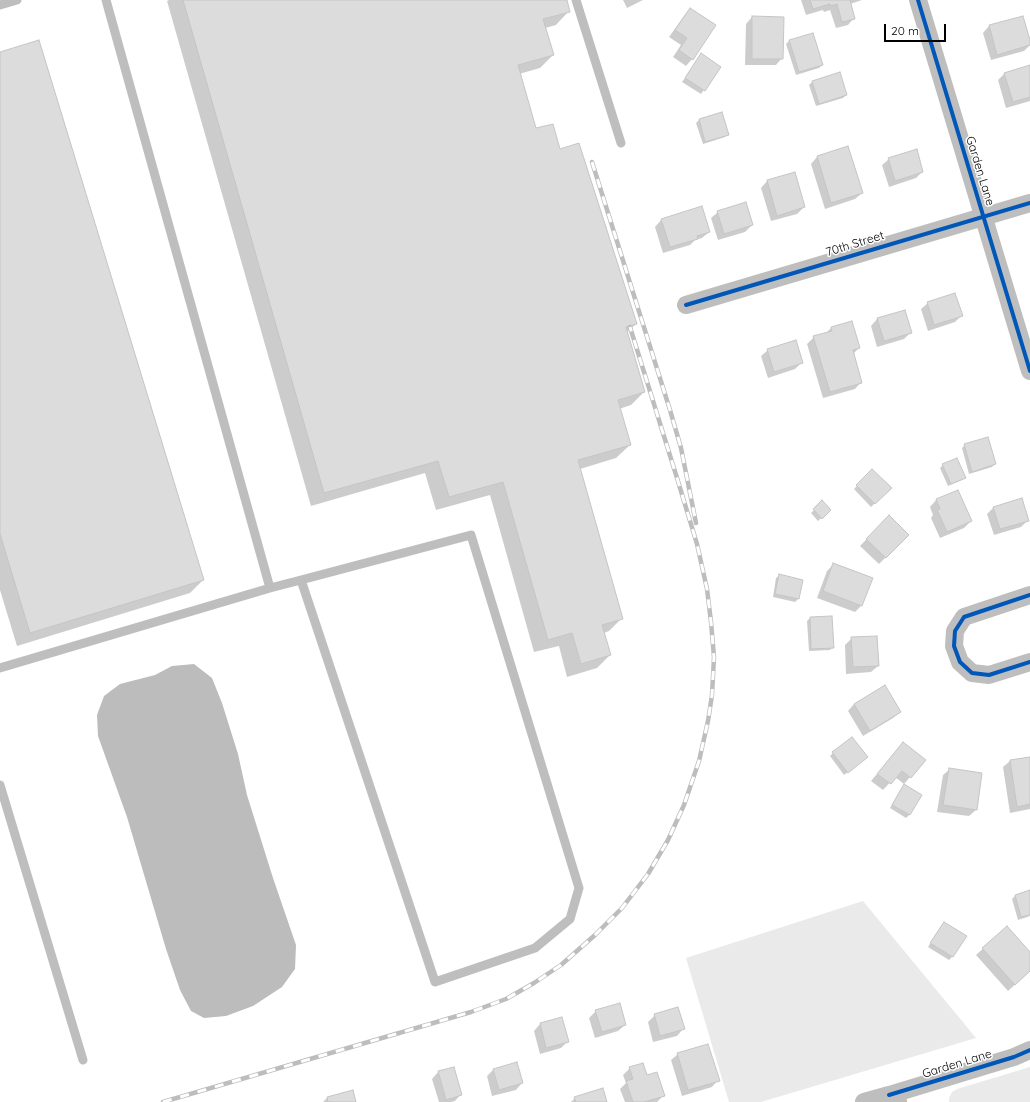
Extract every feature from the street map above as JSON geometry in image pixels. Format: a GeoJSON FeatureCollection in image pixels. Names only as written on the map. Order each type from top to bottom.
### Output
{"type":"FeatureCollection","features":[{"type":"Feature","properties":{"kind":"street","name":"Garden Lane"},"geometry":{"type":"LineString","coordinates":[[918,0],[1030,371]]}},
{"type":"Feature","properties":{"kind":"street","name":"70th Street"},"geometry":{"type":"LineString","coordinates":[[686,305],[1030,203]]}},
{"type":"Feature","properties":{"kind":"street"},"geometry":{"type":"LineString","coordinates":[[1030,596],[964,618],[955,631],[954,646],[960,662],[972,673],[990,675],[1030,662]]}},
{"type":"Feature","properties":{"kind":"street","name":"Garden Lane"},"geometry":{"type":"LineString","coordinates":[[864,1102],[895,1098],[1014,1057],[1030,1050]]}},
{"type":"Feature","properties":{"kind":"lane"},"geometry":{"type":"LineString","coordinates":[[0,5],[17,0]]}},
{"type":"Feature","properties":{"kind":"lane"},"geometry":{"type":"LineString","coordinates":[[106,0],[270,588]]}},
{"type":"Feature","properties":{"kind":"lane"},"geometry":{"type":"LineString","coordinates":[[576,0],[621,143]]}},
{"type":"Feature","properties":{"kind":"lane"},"geometry":{"type":"LineString","coordinates":[[0,668],[270,588],[471,536],[579,888],[570,919],[536,948],[436,982],[301,580]]}},
{"type":"Feature","properties":{"kind":"lane"},"geometry":{"type":"LineString","coordinates":[[0,785],[83,1060]]}},
{"type":"Feature","properties":{"kind":"shaded area"},"geometry":{"type":"Polygon","coordinates":[[[194,664],[212,678],[222,703],[238,754],[247,795],[296,945],[295,969],[282,987],[253,1006],[226,1016],[204,1018],[191,1011],[180,990],[166,949],[127,817],[98,736],[97,715],[104,696],[120,684],[155,675],[172,666],[194,664]]]}},
{"type":"Feature","properties":{"kind":"shaded area"},"geometry":{"type":"Polygon","coordinates":[[[863,901],[976,1038],[761,1102],[729,1102],[686,958],[863,901]]]}},
{"type":"Feature","properties":{"kind":"shaded area"},"geometry":{"type":"Polygon","coordinates":[[[1030,1067],[1030,1102],[949,1102],[952,1092],[957,1089],[1030,1067]]]}},
{"type":"Feature","properties":{"kind":"building"},"geometry":{"type":"Polygon","coordinates":[[[183,0],[567,0],[570,12],[543,19],[554,55],[518,65],[536,128],[553,124],[560,149],[579,143],[637,324],[626,327],[645,392],[618,400],[631,445],[578,460],[623,619],[602,625],[611,655],[581,664],[572,633],[548,640],[503,482],[449,497],[438,461],[324,493],[183,0]]]}},
{"type":"Feature","properties":{"kind":"building"},"geometry":{"type":"Polygon","coordinates":[[[810,0],[850,0],[855,19],[842,22],[837,4],[831,6],[830,4],[813,9],[810,0]]]}},
{"type":"Feature","properties":{"kind":"building"},"geometry":{"type":"Polygon","coordinates":[[[690,8],[716,25],[693,60],[679,50],[687,38],[675,30],[690,8]]]}},
{"type":"Feature","properties":{"kind":"building"},"geometry":{"type":"Polygon","coordinates":[[[752,16],[784,17],[783,59],[752,59],[752,16]]]}},
{"type":"Feature","properties":{"kind":"building"},"geometry":{"type":"Polygon","coordinates":[[[1023,16],[1030,45],[997,55],[989,25],[1023,16]]]}},
{"type":"Feature","properties":{"kind":"building"},"geometry":{"type":"Polygon","coordinates":[[[813,33],[823,65],[799,72],[789,40],[813,33]]]}},
{"type":"Feature","properties":{"kind":"building"},"geometry":{"type":"Polygon","coordinates":[[[39,40],[204,580],[30,633],[0,534],[0,52],[39,40]]]}},
{"type":"Feature","properties":{"kind":"building"},"geometry":{"type":"Polygon","coordinates":[[[701,53],[721,67],[705,91],[685,78],[701,53]]]}},
{"type":"Feature","properties":{"kind":"building"},"geometry":{"type":"Polygon","coordinates":[[[1030,65],[1030,97],[1013,102],[1004,73],[1030,65]]]}},
{"type":"Feature","properties":{"kind":"building"},"geometry":{"type":"Polygon","coordinates":[[[840,72],[847,95],[819,104],[812,81],[840,72]]]}},
{"type":"Feature","properties":{"kind":"building"},"geometry":{"type":"Polygon","coordinates":[[[722,112],[729,135],[705,142],[699,119],[722,112]]]}},
{"type":"Feature","properties":{"kind":"building"},"geometry":{"type":"Polygon","coordinates":[[[848,146],[863,193],[831,203],[817,156],[848,146]]]}},
{"type":"Feature","properties":{"kind":"building"},"geometry":{"type":"Polygon","coordinates":[[[917,149],[923,172],[895,181],[888,158],[917,149]]]}},
{"type":"Feature","properties":{"kind":"building"},"geometry":{"type":"Polygon","coordinates":[[[795,172],[805,207],[777,216],[767,180],[795,172]]]}},
{"type":"Feature","properties":{"kind":"building"},"geometry":{"type":"Polygon","coordinates":[[[746,202],[753,225],[724,234],[717,211],[746,202]]]}},
{"type":"Feature","properties":{"kind":"building"},"geometry":{"type":"Polygon","coordinates":[[[702,206],[710,232],[697,236],[698,239],[670,247],[661,219],[702,206]]]}},
{"type":"Feature","properties":{"kind":"building"},"geometry":{"type":"Polygon","coordinates":[[[955,293],[963,316],[934,325],[927,302],[955,293]]]}},
{"type":"Feature","properties":{"kind":"building"},"geometry":{"type":"Polygon","coordinates":[[[905,310],[912,333],[884,341],[877,318],[905,310]]]}},
{"type":"Feature","properties":{"kind":"building"},"geometry":{"type":"Polygon","coordinates":[[[852,321],[860,348],[853,350],[862,383],[830,392],[813,336],[832,331],[831,327],[852,321]]]}},
{"type":"Feature","properties":{"kind":"building"},"geometry":{"type":"Polygon","coordinates":[[[796,340],[803,363],[774,372],[767,349],[796,340]]]}},
{"type":"Feature","properties":{"kind":"building"},"geometry":{"type":"Polygon","coordinates":[[[988,437],[996,464],[972,472],[964,444],[988,437]]]}},
{"type":"Feature","properties":{"kind":"building"},"geometry":{"type":"Polygon","coordinates":[[[957,458],[966,478],[951,484],[942,464],[957,458]]]}},
{"type":"Feature","properties":{"kind":"building"},"geometry":{"type":"Polygon","coordinates":[[[872,469],[892,488],[875,504],[856,485],[872,469]]]}},
{"type":"Feature","properties":{"kind":"building"},"geometry":{"type":"Polygon","coordinates":[[[958,490],[972,521],[947,532],[937,510],[940,509],[936,499],[958,490]]]}},
{"type":"Feature","properties":{"kind":"building"},"geometry":{"type":"Polygon","coordinates":[[[1022,498],[1029,521],[1000,529],[993,507],[1022,498]]]}},
{"type":"Feature","properties":{"kind":"building"},"geometry":{"type":"Polygon","coordinates":[[[822,500],[831,510],[822,519],[813,509],[822,500]]]}},
{"type":"Feature","properties":{"kind":"building"},"geometry":{"type":"Polygon","coordinates":[[[889,515],[909,535],[886,558],[866,539],[889,515]]]}},
{"type":"Feature","properties":{"kind":"building"},"geometry":{"type":"Polygon","coordinates":[[[833,563],[873,578],[862,606],[823,591],[833,563]]]}},
{"type":"Feature","properties":{"kind":"building"},"geometry":{"type":"Polygon","coordinates":[[[779,574],[803,580],[799,599],[775,594],[779,574]]]}},
{"type":"Feature","properties":{"kind":"building"},"geometry":{"type":"Polygon","coordinates":[[[832,616],[834,648],[811,649],[810,617],[832,616]]]}},
{"type":"Feature","properties":{"kind":"building"},"geometry":{"type":"Polygon","coordinates":[[[877,636],[879,666],[853,667],[851,637],[877,636]]]}},
{"type":"Feature","properties":{"kind":"building"},"geometry":{"type":"Polygon","coordinates":[[[885,685],[901,712],[870,731],[854,704],[885,685]]]}},
{"type":"Feature","properties":{"kind":"building"},"geometry":{"type":"Polygon","coordinates":[[[852,737],[868,757],[848,773],[832,752],[852,737]]]}},
{"type":"Feature","properties":{"kind":"building"},"geometry":{"type":"Polygon","coordinates":[[[903,742],[926,760],[911,778],[902,771],[891,784],[877,774],[903,742]]]}},
{"type":"Feature","properties":{"kind":"building"},"geometry":{"type":"Polygon","coordinates":[[[1030,757],[1030,804],[1017,807],[1010,760],[1030,757]]]}},
{"type":"Feature","properties":{"kind":"building"},"geometry":{"type":"Polygon","coordinates":[[[949,768],[982,773],[977,810],[943,805],[949,768]]]}},
{"type":"Feature","properties":{"kind":"building"},"geometry":{"type":"Polygon","coordinates":[[[904,784],[922,795],[910,815],[892,805],[904,784]]]}},
{"type":"Feature","properties":{"kind":"building"},"geometry":{"type":"Polygon","coordinates":[[[1030,890],[1030,915],[1021,917],[1015,895],[1030,890]]]}},
{"type":"Feature","properties":{"kind":"building"},"geometry":{"type":"Polygon","coordinates":[[[944,922],[967,936],[953,957],[930,943],[944,922]]]}},
{"type":"Feature","properties":{"kind":"building"},"geometry":{"type":"Polygon","coordinates":[[[1007,926],[1030,952],[1030,971],[1015,985],[982,948],[1007,926]]]}},
{"type":"Feature","properties":{"kind":"building"},"geometry":{"type":"Polygon","coordinates":[[[620,1003],[626,1025],[602,1032],[595,1010],[620,1003]]]}},
{"type":"Feature","properties":{"kind":"building"},"geometry":{"type":"Polygon","coordinates":[[[678,1007],[685,1029],[660,1036],[654,1014],[678,1007]]]}},
{"type":"Feature","properties":{"kind":"building"},"geometry":{"type":"Polygon","coordinates":[[[562,1017],[569,1042],[546,1048],[540,1023],[562,1017]]]}},
{"type":"Feature","properties":{"kind":"building"},"geometry":{"type":"Polygon","coordinates":[[[708,1044],[720,1081],[688,1090],[677,1053],[708,1044]]]}},
{"type":"Feature","properties":{"kind":"building"},"geometry":{"type":"Polygon","coordinates":[[[517,1062],[523,1083],[499,1090],[493,1069],[517,1062]]]}},
{"type":"Feature","properties":{"kind":"building"},"geometry":{"type":"Polygon","coordinates":[[[643,1063],[647,1075],[657,1072],[665,1096],[644,1102],[633,1102],[626,1081],[633,1079],[629,1067],[643,1063]]]}},
{"type":"Feature","properties":{"kind":"building"},"geometry":{"type":"Polygon","coordinates":[[[454,1067],[462,1095],[446,1100],[438,1071],[454,1067]]]}},
{"type":"Feature","properties":{"kind":"building"},"geometry":{"type":"Polygon","coordinates":[[[603,1088],[607,1102],[576,1102],[574,1097],[603,1088]]]}},
{"type":"Feature","properties":{"kind":"building"},"geometry":{"type":"Polygon","coordinates":[[[353,1090],[356,1102],[328,1102],[327,1097],[353,1090]]]}},
{"type":"Feature","properties":{"kind":"railway"},"geometry":{"type":"LineString","coordinates":[[592,162],[681,448],[696,523]]}},
{"type":"Feature","properties":{"kind":"railway"},"geometry":{"type":"LineString","coordinates":[[163,1102],[471,1012],[506,999],[561,965],[595,935],[622,908],[648,874],[668,840],[684,805],[699,761],[712,695],[714,657],[707,589],[697,544],[630,327]]}},
{"type":"Feature","properties":{"kind":"cycle path"},"geometry":{"type":"LineString","coordinates":[[918,0],[1030,371]]}},
{"type":"Feature","properties":{"kind":"cycle path"},"geometry":{"type":"LineString","coordinates":[[686,305],[1030,203]]}},
{"type":"Feature","properties":{"kind":"cycle path"},"geometry":{"type":"LineString","coordinates":[[1030,595],[964,617],[955,631],[954,646],[960,662],[972,673],[989,675],[1030,662]]}},
{"type":"Feature","properties":{"kind":"cycle path"},"geometry":{"type":"LineString","coordinates":[[889,1095],[1014,1057],[1030,1050]]}}]}
